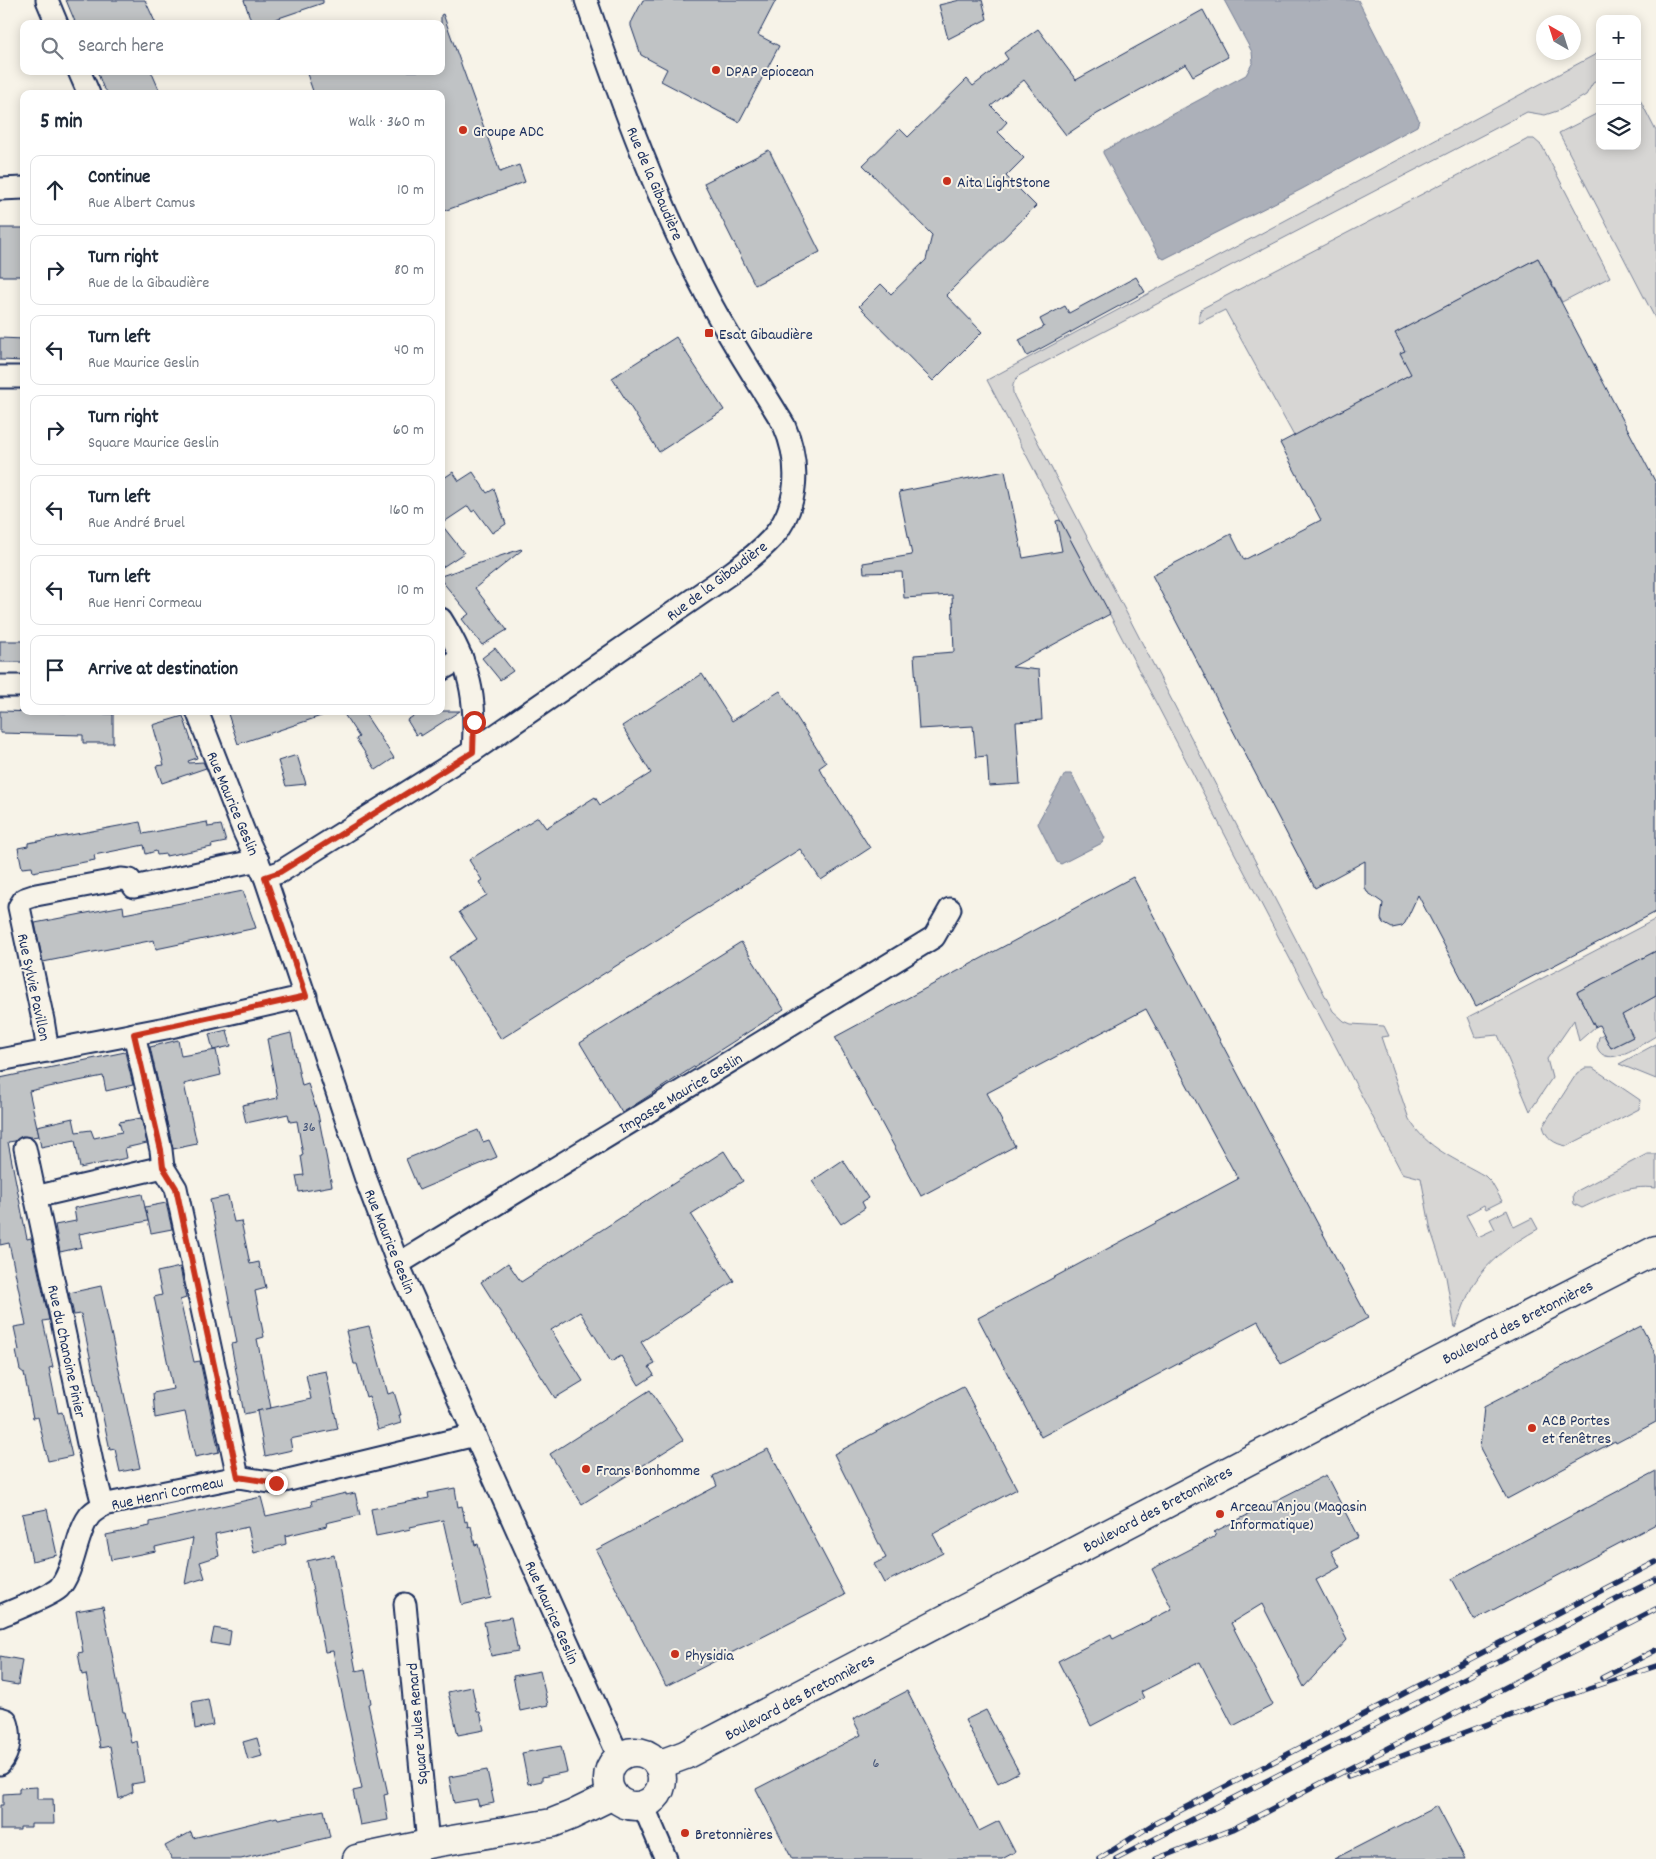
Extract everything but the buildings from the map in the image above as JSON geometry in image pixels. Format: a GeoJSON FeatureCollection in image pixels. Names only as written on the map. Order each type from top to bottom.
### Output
{"type":"FeatureCollection","features":[{"type":"Feature","properties":{"kind":"street"},"geometry":{"type":"LineString","coordinates":[[47,0],[56,20]]}},
{"type":"Feature","properties":{"kind":"street","name":"Rue de la Gibaudière"},"geometry":{"type":"LineString","coordinates":[[262,869],[280,872],[473,752],[751,558],[765,546],[787,514],[794,492],[796,473],[790,439],[784,425],[709,299],[679,238],[640,152],[586,0]]}},
{"type":"Feature","properties":{"kind":"street"},"geometry":{"type":"LineString","coordinates":[[81,75],[87,90]]}},
{"type":"Feature","properties":{"kind":"street"},"geometry":{"type":"LineString","coordinates":[[0,189],[20,188]]}},
{"type":"Feature","properties":{"kind":"street"},"geometry":{"type":"LineString","coordinates":[[0,377],[20,377]]}},
{"type":"Feature","properties":{"kind":"street"},"geometry":{"type":"LineString","coordinates":[[445,626],[455,642],[470,678],[474,704],[473,752]]}},
{"type":"Feature","properties":{"kind":"street"},"geometry":{"type":"LineString","coordinates":[[445,668],[462,658]]}},
{"type":"Feature","properties":{"kind":"street"},"geometry":{"type":"LineString","coordinates":[[0,686],[20,686]]}},
{"type":"Feature","properties":{"kind":"street","name":"Rue Maurice Geslin"},"geometry":{"type":"LineString","coordinates":[[199,715],[244,832],[262,869],[367,1182],[398,1264],[619,1756]]}},
{"type":"Feature","properties":{"kind":"street","name":"Rue Sylvie Pavillon"},"geometry":{"type":"LineString","coordinates":[[48,1051],[19,907],[24,899],[121,879],[130,880],[134,888],[262,869]]}},
{"type":"Feature","properties":{"kind":"street","name":"Impasse Maurice Geslin"},"geometry":{"type":"LineString","coordinates":[[398,1264],[934,937],[950,910]]}},
{"type":"Feature","properties":{"kind":"street"},"geometry":{"type":"LineString","coordinates":[[0,1060],[134,1034],[306,996]]}},
{"type":"Feature","properties":{"kind":"street"},"geometry":{"type":"LineString","coordinates":[[134,1034],[161,1150],[163,1167],[176,1188],[238,1477]]}},
{"type":"Feature","properties":{"kind":"street","name":"Rue du Chanoine Pinier"},"geometry":{"type":"LineString","coordinates":[[25,1148],[92,1462],[104,1505]]}},
{"type":"Feature","properties":{"kind":"street"},"geometry":{"type":"LineString","coordinates":[[35,1196],[163,1167]]}},
{"type":"Feature","properties":{"kind":"street","name":"Boulevard des Bretonnières"},"geometry":{"type":"LineString","coordinates":[[658,1765],[685,1755],[1443,1359],[1656,1250]]}},
{"type":"Feature","properties":{"kind":"street","name":"Rue Henri Cormeau"},"geometry":{"type":"LineString","coordinates":[[0,1616],[38,1600],[59,1588],[69,1569],[85,1524],[91,1514],[104,1505],[238,1477],[276,1483],[475,1435]]}},
{"type":"Feature","properties":{"kind":"street","name":"Square Jules Renard"},"geometry":{"type":"LineString","coordinates":[[405,1604],[428,1844]]}},
{"type":"Feature","properties":{"kind":"street"},"geometry":{"type":"LineString","coordinates":[[0,1718],[6,1720],[10,1731],[5,1758],[0,1764]]}},
{"type":"Feature","properties":{"kind":"street"},"geometry":{"type":"LineString","coordinates":[[627,1752],[640,1752],[653,1759],[658,1765],[662,1774],[661,1786],[658,1793],[651,1800],[643,1805],[629,1806],[613,1795],[608,1780],[609,1770],[619,1756],[627,1752]]}},
{"type":"Feature","properties":{"kind":"street"},"geometry":{"type":"LineString","coordinates":[[357,1859],[428,1844],[552,1823],[613,1795]]}},
{"type":"Feature","properties":{"kind":"street"},"geometry":{"type":"LineString","coordinates":[[643,1805],[666,1859]]}},
{"type":"Feature","properties":{"kind":"shaded area"},"geometry":{"type":"Polygon","coordinates":[[[1224,0],[1358,0],[1419,120],[1417,126],[1302,189],[1164,259],[1159,256],[1103,151],[1246,75],[1253,62],[1252,52],[1224,0]]]}},
{"type":"Feature","properties":{"kind":"shaded area"},"geometry":{"type":"Polygon","coordinates":[[[1596,54],[1596,81],[1586,95],[1560,110],[1545,115],[1527,112],[1020,375],[1014,382],[1013,387],[1014,396],[1333,1011],[1344,1021],[1351,1024],[1384,1026],[1389,1036],[1381,1037],[1409,1119],[1433,1146],[1485,1176],[1491,1182],[1502,1201],[1486,1209],[1484,1205],[1466,1215],[1478,1237],[1495,1229],[1490,1219],[1507,1210],[1514,1227],[1532,1218],[1538,1229],[1510,1246],[1479,1276],[1473,1285],[1455,1328],[1446,1277],[1431,1231],[1421,1178],[1402,1173],[987,380],[1596,54]]]}},
{"type":"Feature","properties":{"kind":"shaded area"},"geometry":{"type":"Polygon","coordinates":[[[1641,102],[1656,131],[1656,320],[1559,133],[1596,114],[1596,150],[1641,150],[1641,102]]]}},
{"type":"Feature","properties":{"kind":"shaded area"},"geometry":{"type":"Polygon","coordinates":[[[1528,139],[1534,139],[1542,146],[1610,277],[1562,302],[1538,258],[1396,333],[1405,351],[1401,353],[1415,372],[1294,436],[1225,310],[1199,323],[1201,309],[1528,139]]]}},
{"type":"Feature","properties":{"kind":"shaded area"},"geometry":{"type":"Polygon","coordinates":[[[1065,774],[1071,774],[1073,777],[1105,838],[1102,843],[1061,864],[1057,862],[1038,824],[1065,774]]]}},
{"type":"Feature","properties":{"kind":"shaded area"},"geometry":{"type":"Polygon","coordinates":[[[1656,919],[1656,951],[1577,992],[1595,1027],[1579,1041],[1574,1020],[1547,1059],[1552,1078],[1530,1111],[1498,1035],[1476,1037],[1468,1017],[1656,919]]]}},
{"type":"Feature","properties":{"kind":"shaded area"},"geometry":{"type":"Polygon","coordinates":[[[1656,996],[1656,1036],[1624,1054],[1608,1057],[1602,1054],[1597,1047],[1599,1037],[1603,1034],[1611,1048],[1633,1037],[1622,1015],[1656,996]]]}},
{"type":"Feature","properties":{"kind":"shaded area"},"geometry":{"type":"Polygon","coordinates":[[[1656,1044],[1656,1079],[1619,1064],[1656,1044]]]}},
{"type":"Feature","properties":{"kind":"shaded area"},"geometry":{"type":"Polygon","coordinates":[[[1585,1068],[1593,1068],[1640,1100],[1639,1109],[1567,1146],[1558,1144],[1548,1137],[1543,1126],[1577,1073],[1585,1068]]]}},
{"type":"Feature","properties":{"kind":"shaded area"},"geometry":{"type":"Polygon","coordinates":[[[1647,1154],[1656,1154],[1656,1188],[1646,1187],[1627,1190],[1582,1208],[1574,1204],[1573,1195],[1575,1192],[1647,1154]]]}},
{"type":"Feature","properties":{"kind":"railway"},"geometry":{"type":"LineString","coordinates":[[1099,1859],[1152,1825],[1656,1562]]}},
{"type":"Feature","properties":{"kind":"railway"},"geometry":{"type":"LineString","coordinates":[[1116,1859],[1656,1579]]}},
{"type":"Feature","properties":{"kind":"railway"},"geometry":{"type":"LineString","coordinates":[[1156,1859],[1233,1829],[1656,1609]]}},
{"type":"Feature","properties":{"kind":"railway"},"geometry":{"type":"LineString","coordinates":[[1602,1678],[1656,1650]]}},
{"type":"Feature","properties":{"kind":"railway"},"geometry":{"type":"LineString","coordinates":[[1348,1776],[1539,1705],[1656,1666]]}},
{"type":"Feature","properties":{"kind":"place","name":"DPAP epiocean"},"geometry":{"type":"Point","coordinates":[716,70]}},
{"type":"Feature","properties":{"kind":"place","name":"Groupe ADC"},"geometry":{"type":"Point","coordinates":[463,130]}},
{"type":"Feature","properties":{"kind":"place","name":"Aita LightStone"},"geometry":{"type":"Point","coordinates":[947,181]}},
{"type":"Feature","properties":{"kind":"place","name":"Esat Gibaudière"},"geometry":{"type":"Point","coordinates":[709,333]}},
{"type":"Feature","properties":{"kind":"place","name":"ACB Portes et fenêtres"},"geometry":{"type":"Point","coordinates":[1532,1428]}},
{"type":"Feature","properties":{"kind":"place","name":"Frans Bonhomme"},"geometry":{"type":"Point","coordinates":[586,1469]}},
{"type":"Feature","properties":{"kind":"place","name":"Arceau Anjou (Magasin Informatique)"},"geometry":{"type":"Point","coordinates":[1220,1514]}},
{"type":"Feature","properties":{"kind":"place","name":"Physidia"},"geometry":{"type":"Point","coordinates":[675,1654]}},
{"type":"Feature","properties":{"kind":"place","name":"Bretonnières"},"geometry":{"type":"Point","coordinates":[685,1833]}},
{"type":"Feature","properties":{"kind":"route"},"geometry":{"type":"LineString","coordinates":[[276,1483],[238,1477],[176,1188],[163,1167],[161,1150],[134,1034],[306,996],[265,877],[280,872],[473,752],[474,722]]}}]}
